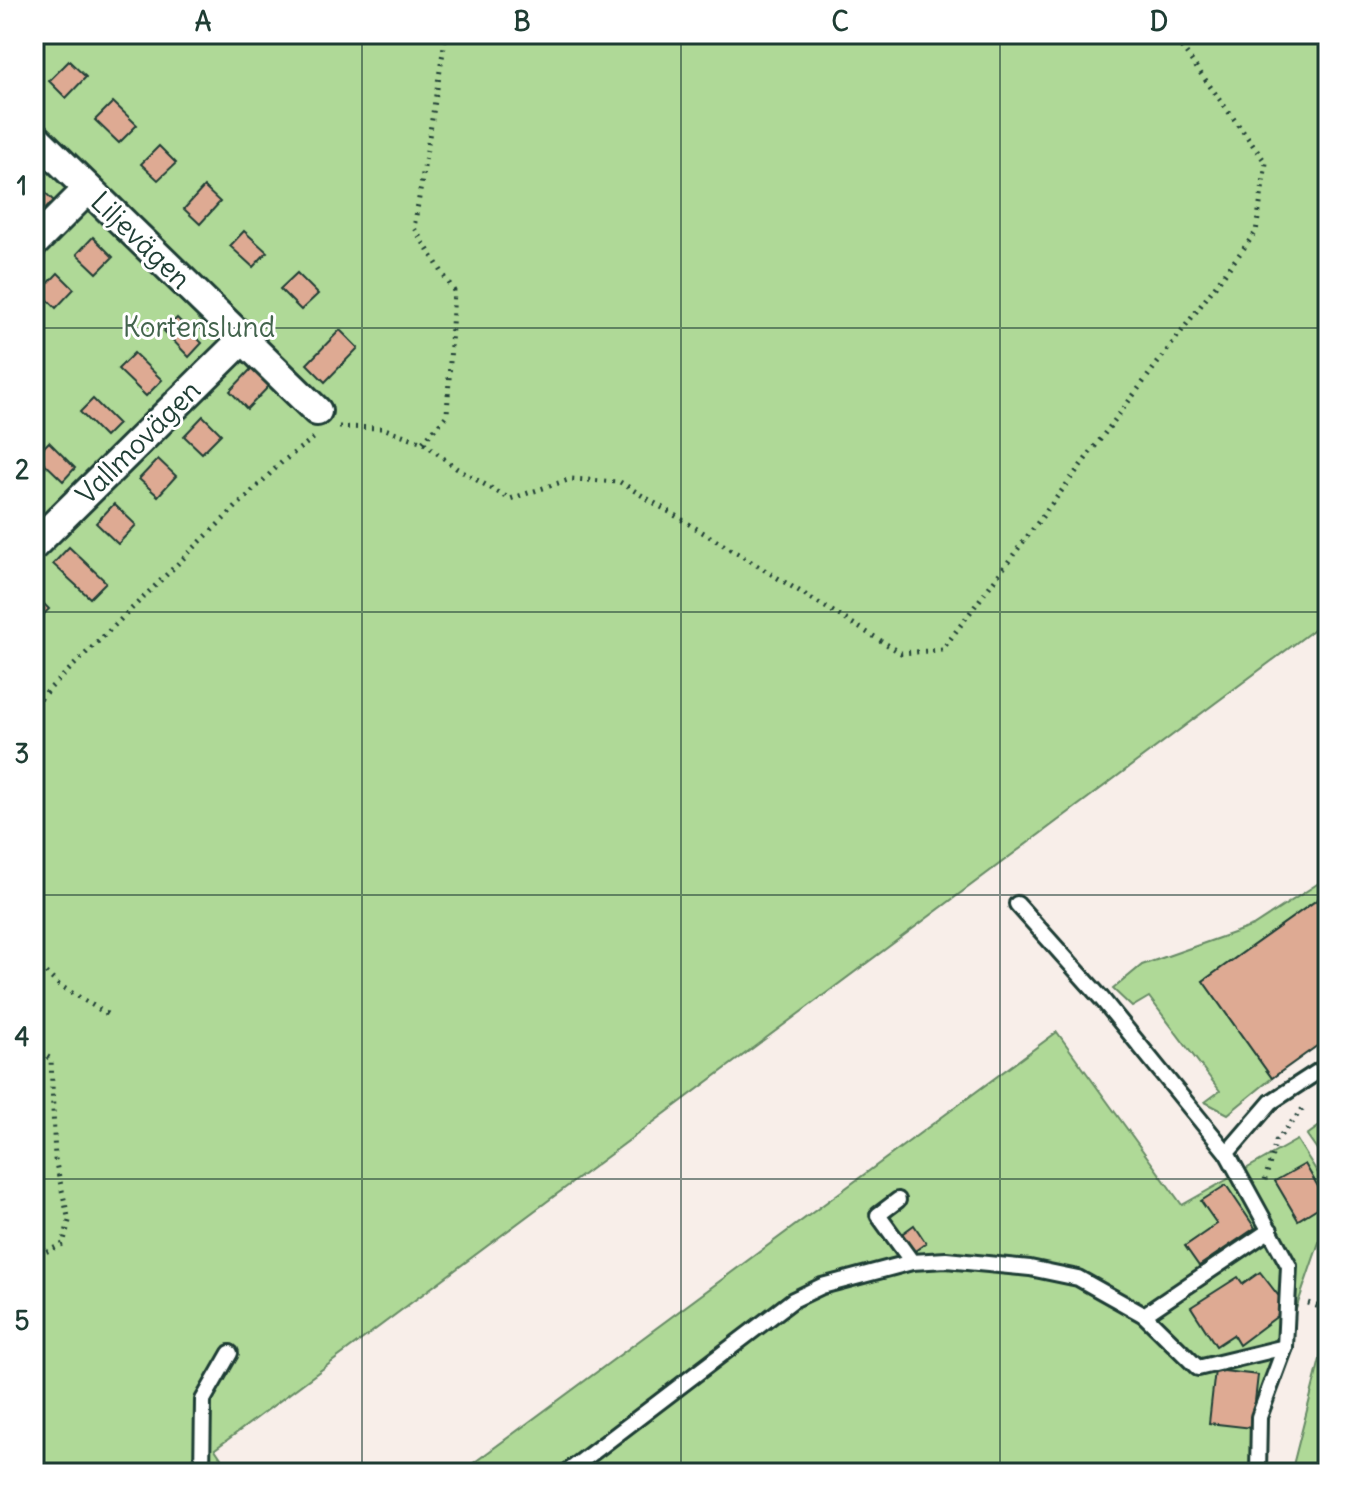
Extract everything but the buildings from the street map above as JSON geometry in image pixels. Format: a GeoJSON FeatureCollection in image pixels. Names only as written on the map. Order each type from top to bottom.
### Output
{"type":"FeatureCollection","features":[{"type":"Feature","properties":{"kind":"street","name":"Liljevägen"},"geometry":{"type":"LineString","coordinates":[[34,136],[325,423]]}},
{"type":"Feature","properties":{"kind":"street"},"geometry":{"type":"LineString","coordinates":[[34,243],[88,189]]}},
{"type":"Feature","properties":{"kind":"street","name":"Vallmovägen"},"geometry":{"type":"LineString","coordinates":[[34,545],[243,339]]}},
{"type":"Feature","properties":{"kind":"lane"},"geometry":{"type":"LineString","coordinates":[[1017,904],[1102,999],[1227,1153],[1289,1266],[1285,1347],[1259,1417],[1258,1473]]}},
{"type":"Feature","properties":{"kind":"lane"},"geometry":{"type":"LineString","coordinates":[[1227,1153],[1271,1102],[1328,1065]]}},
{"type":"Feature","properties":{"kind":"lane"},"geometry":{"type":"LineString","coordinates":[[898,1200],[878,1215],[912,1262]]}},
{"type":"Feature","properties":{"kind":"lane"},"geometry":{"type":"LineString","coordinates":[[1144,1315],[1270,1230]]}},
{"type":"Feature","properties":{"kind":"lane"},"geometry":{"type":"LineString","coordinates":[[566,1473],[793,1300],[822,1286],[912,1262],[981,1262],[1078,1278],[1144,1315],[1198,1368],[1285,1347]]}},
{"type":"Feature","properties":{"kind":"lane"},"geometry":{"type":"LineString","coordinates":[[202,1473],[203,1400],[230,1353]]}},
{"type":"Feature","properties":{"kind":"path"},"geometry":{"type":"LineString","coordinates":[[423,442],[447,415],[454,291],[414,228],[446,34]]}},
{"type":"Feature","properties":{"kind":"path"},"geometry":{"type":"LineString","coordinates":[[34,704],[325,423],[382,428],[423,442],[456,468],[510,499],[571,479],[620,482],[901,653],[942,650],[1256,232],[1266,163],[1172,34]]}},
{"type":"Feature","properties":{"kind":"path"},"geometry":{"type":"LineString","coordinates":[[34,962],[59,985],[107,1014]]}},
{"type":"Feature","properties":{"kind":"path"},"geometry":{"type":"LineString","coordinates":[[34,1048],[51,1059],[55,1159],[69,1221],[63,1244],[34,1257]]}},
{"type":"Feature","properties":{"kind":"path"},"geometry":{"type":"LineString","coordinates":[[1260,1212],[1267,1169],[1276,1141],[1307,1105]]}},
{"type":"Feature","properties":{"kind":"green space","name":"Kortenslund"},"geometry":{"type":"Polygon","coordinates":[[[34,34],[1328,34],[1328,619],[215,1449],[231,1473],[34,1473],[34,34]]]}},
{"type":"Feature","properties":{"kind":"green space"},"geometry":{"type":"Polygon","coordinates":[[[1328,877],[1328,892],[1203,981],[1272,1078],[1228,1114],[1205,1102],[1220,1091],[1149,997],[1132,1007],[1113,989],[1142,965],[1253,926],[1328,877]]]}},
{"type":"Feature","properties":{"kind":"green space"},"geometry":{"type":"Polygon","coordinates":[[[1057,1032],[1182,1205],[1297,1140],[1328,1189],[1328,1216],[1259,1417],[1259,1473],[460,1473],[1057,1032]]]}},
{"type":"Feature","properties":{"kind":"green space"},"geometry":{"type":"Polygon","coordinates":[[[1328,1120],[1328,1165],[1307,1135],[1328,1120]]]}},
{"type":"Feature","properties":{"kind":"green space"},"geometry":{"type":"Polygon","coordinates":[[[1328,1328],[1328,1473],[1291,1473],[1328,1328]]]}}]}
